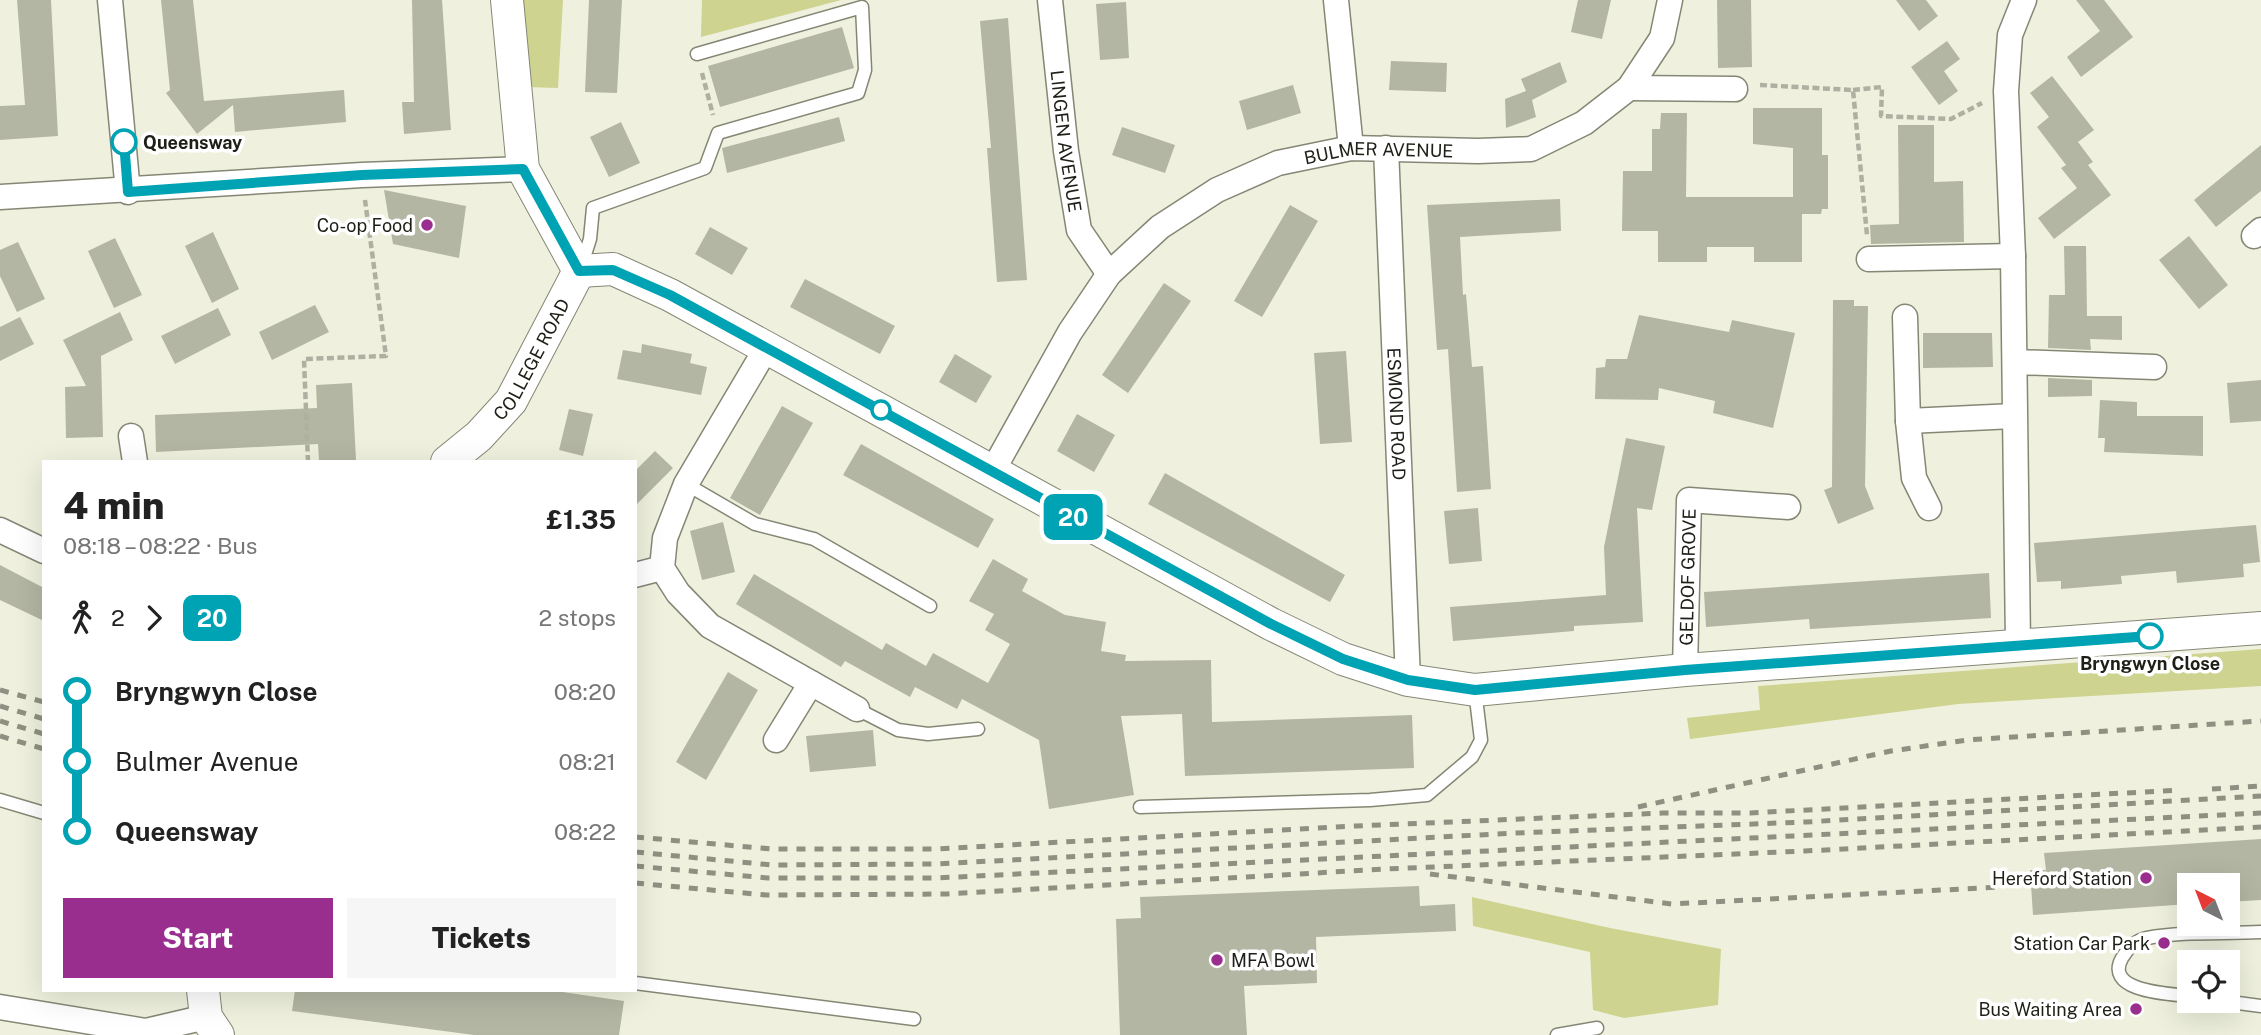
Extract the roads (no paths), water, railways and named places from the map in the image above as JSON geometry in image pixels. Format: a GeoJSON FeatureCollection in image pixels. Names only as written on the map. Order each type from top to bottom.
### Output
{"type":"FeatureCollection","features":[{"type":"Feature","properties":{"kind":"street"},"geometry":{"type":"LineString","coordinates":[[110,0],[128,192]]}},
{"type":"Feature","properties":{"kind":"street"},"geometry":{"type":"LineString","coordinates":[[507,0],[523,169],[579,271],[613,270],[670,295],[1271,624],[1343,659],[1408,680],[1475,690],[1685,670],[2261,628]]}},
{"type":"Feature","properties":{"kind":"street","name":"LINGEN AVENUE"},"geometry":{"type":"LineString","coordinates":[[1050,0],[1066,151],[1079,230],[1109,274]]}},
{"type":"Feature","properties":{"kind":"street"},"geometry":{"type":"LineString","coordinates":[[1336,0],[1352,148]]}},
{"type":"Feature","properties":{"kind":"street","name":"BULMER AVENUE"},"geometry":{"type":"LineString","coordinates":[[992,472],[1070,331],[1109,274],[1160,227],[1217,190],[1278,163],[1352,148],[1478,151],[1531,149],[1584,123],[1629,88],[1662,38],[1670,0]]}},
{"type":"Feature","properties":{"kind":"street"},"geometry":{"type":"LineString","coordinates":[[2018,645],[2013,256],[2006,91],[2010,35],[2024,0]]}},
{"type":"Feature","properties":{"kind":"street"},"geometry":{"type":"LineString","coordinates":[[1629,88],[1735,89]]}},
{"type":"Feature","properties":{"kind":"street","name":"ESMOND ROAD"},"geometry":{"type":"LineString","coordinates":[[1386,148],[1408,680]]}},
{"type":"Feature","properties":{"kind":"street"},"geometry":{"type":"LineString","coordinates":[[0,197],[128,192],[362,175],[523,169]]}},
{"type":"Feature","properties":{"kind":"street"},"geometry":{"type":"LineString","coordinates":[[1869,259],[2013,256]]}},
{"type":"Feature","properties":{"kind":"street","name":"COLLEGE ROAD"},"geometry":{"type":"LineString","coordinates":[[449,460],[479,436],[511,401],[579,271]]}},
{"type":"Feature","properties":{"kind":"street"},"geometry":{"type":"LineString","coordinates":[[1905,317],[1908,421],[1914,478],[1928,508]]}},
{"type":"Feature","properties":{"kind":"street"},"geometry":{"type":"LineString","coordinates":[[767,347],[686,484],[664,538],[662,568],[678,593],[710,626],[857,709]]}},
{"type":"Feature","properties":{"kind":"street"},"geometry":{"type":"LineString","coordinates":[[2015,362],[2154,367]]}},
{"type":"Feature","properties":{"kind":"street"},"geometry":{"type":"LineString","coordinates":[[1908,421],[2014,416]]}},
{"type":"Feature","properties":{"kind":"street"},"geometry":{"type":"LineString","coordinates":[[131,436],[135,460]]}},
{"type":"Feature","properties":{"kind":"street","name":"GELDOF GROVE"},"geometry":{"type":"LineString","coordinates":[[1685,670],[1689,500],[1787,507]]}},
{"type":"Feature","properties":{"kind":"street"},"geometry":{"type":"LineString","coordinates":[[0,530],[42,550]]}},
{"type":"Feature","properties":{"kind":"street"},"geometry":{"type":"LineString","coordinates":[[637,574],[662,568]]}},
{"type":"Feature","properties":{"kind":"street"},"geometry":{"type":"LineString","coordinates":[[776,740],[811,683]]}},
{"type":"Feature","properties":{"kind":"street"},"geometry":{"type":"LineString","coordinates":[[0,1007],[146,1031],[209,1014]]}},
{"type":"Feature","properties":{"kind":"lane"},"geometry":{"type":"LineString","coordinates":[[579,271],[590,239],[593,208],[705,168],[718,133],[858,93],[865,70],[862,7],[697,54]]}},
{"type":"Feature","properties":{"kind":"lane"},"geometry":{"type":"LineString","coordinates":[[686,484],[755,524],[814,539],[930,606]]}},
{"type":"Feature","properties":{"kind":"lane"},"geometry":{"type":"LineString","coordinates":[[1140,807],[1370,800],[1427,795],[1472,757],[1481,740],[1475,690]]}},
{"type":"Feature","properties":{"kind":"lane"},"geometry":{"type":"LineString","coordinates":[[857,709],[898,730],[928,734],[978,729]]}},
{"type":"Feature","properties":{"kind":"lane"},"geometry":{"type":"LineString","coordinates":[[0,800],[42,812]]}},
{"type":"Feature","properties":{"kind":"lane"},"geometry":{"type":"LineString","coordinates":[[2177,994],[2133,987],[2121,974],[2119,964],[2123,954],[2145,938],[2261,932]]}},
{"type":"Feature","properties":{"kind":"lane"},"geometry":{"type":"LineString","coordinates":[[637,983],[914,1019]]}},
{"type":"Feature","properties":{"kind":"lane"},"geometry":{"type":"LineString","coordinates":[[2240,1003],[2261,1006]]}},
{"type":"Feature","properties":{"kind":"lane"},"geometry":{"type":"LineString","coordinates":[[1557,1035],[1597,1028]]}},
{"type":"Feature","properties":{"kind":"railway"},"geometry":{"type":"LineString","coordinates":[[0,690],[42,701]]}},
{"type":"Feature","properties":{"kind":"railway"},"geometry":{"type":"LineString","coordinates":[[0,706],[42,718]]}},
{"type":"Feature","properties":{"kind":"railway"},"geometry":{"type":"LineString","coordinates":[[0,721],[42,733]]}},
{"type":"Feature","properties":{"kind":"railway"},"geometry":{"type":"LineString","coordinates":[[1638,807],[1891,751],[1967,740],[2261,721]]}},
{"type":"Feature","properties":{"kind":"railway"},"geometry":{"type":"LineString","coordinates":[[0,736],[42,748]]}},
{"type":"Feature","properties":{"kind":"railway"},"geometry":{"type":"LineString","coordinates":[[2212,789],[2261,786]]}},
{"type":"Feature","properties":{"kind":"railway"},"geometry":{"type":"LineString","coordinates":[[637,837],[772,849],[936,849],[1356,826],[1663,813],[1750,813],[2181,790]]}},
{"type":"Feature","properties":{"kind":"railway"},"geometry":{"type":"LineString","coordinates":[[637,852],[772,865],[936,864],[1515,833],[1806,822],[2261,796]]}},
{"type":"Feature","properties":{"kind":"railway"},"geometry":{"type":"LineString","coordinates":[[637,866],[768,878],[936,878],[2261,813]]}},
{"type":"Feature","properties":{"kind":"railway"},"geometry":{"type":"LineString","coordinates":[[637,883],[766,895],[947,894],[1386,869],[1805,851],[2261,827]]}},
{"type":"Feature","properties":{"kind":"railway"},"geometry":{"type":"LineString","coordinates":[[1430,874],[1672,904],[2001,887]]}},
{"type":"Feature","properties":{"kind":"place","name":"Queensway"},"geometry":{"type":"Point","coordinates":[124,142]}},
{"type":"Feature","properties":{"kind":"place","name":"Co-op Food"},"geometry":{"type":"Point","coordinates":[427,225]}},
{"type":"Feature","properties":{"kind":"place","name":"Bryngwyn Close"},"geometry":{"type":"Point","coordinates":[2150,636]}},
{"type":"Feature","properties":{"kind":"place","name":"Hereford Station"},"geometry":{"type":"Point","coordinates":[2146,878]}},
{"type":"Feature","properties":{"kind":"place","name":"Station Car Park"},"geometry":{"type":"Point","coordinates":[2164,943]}},
{"type":"Feature","properties":{"kind":"place","name":"MFA Bowl"},"geometry":{"type":"Point","coordinates":[1217,960]}},
{"type":"Feature","properties":{"kind":"place","name":"Bus Waiting Area"},"geometry":{"type":"Point","coordinates":[2136,1009]}}]}
